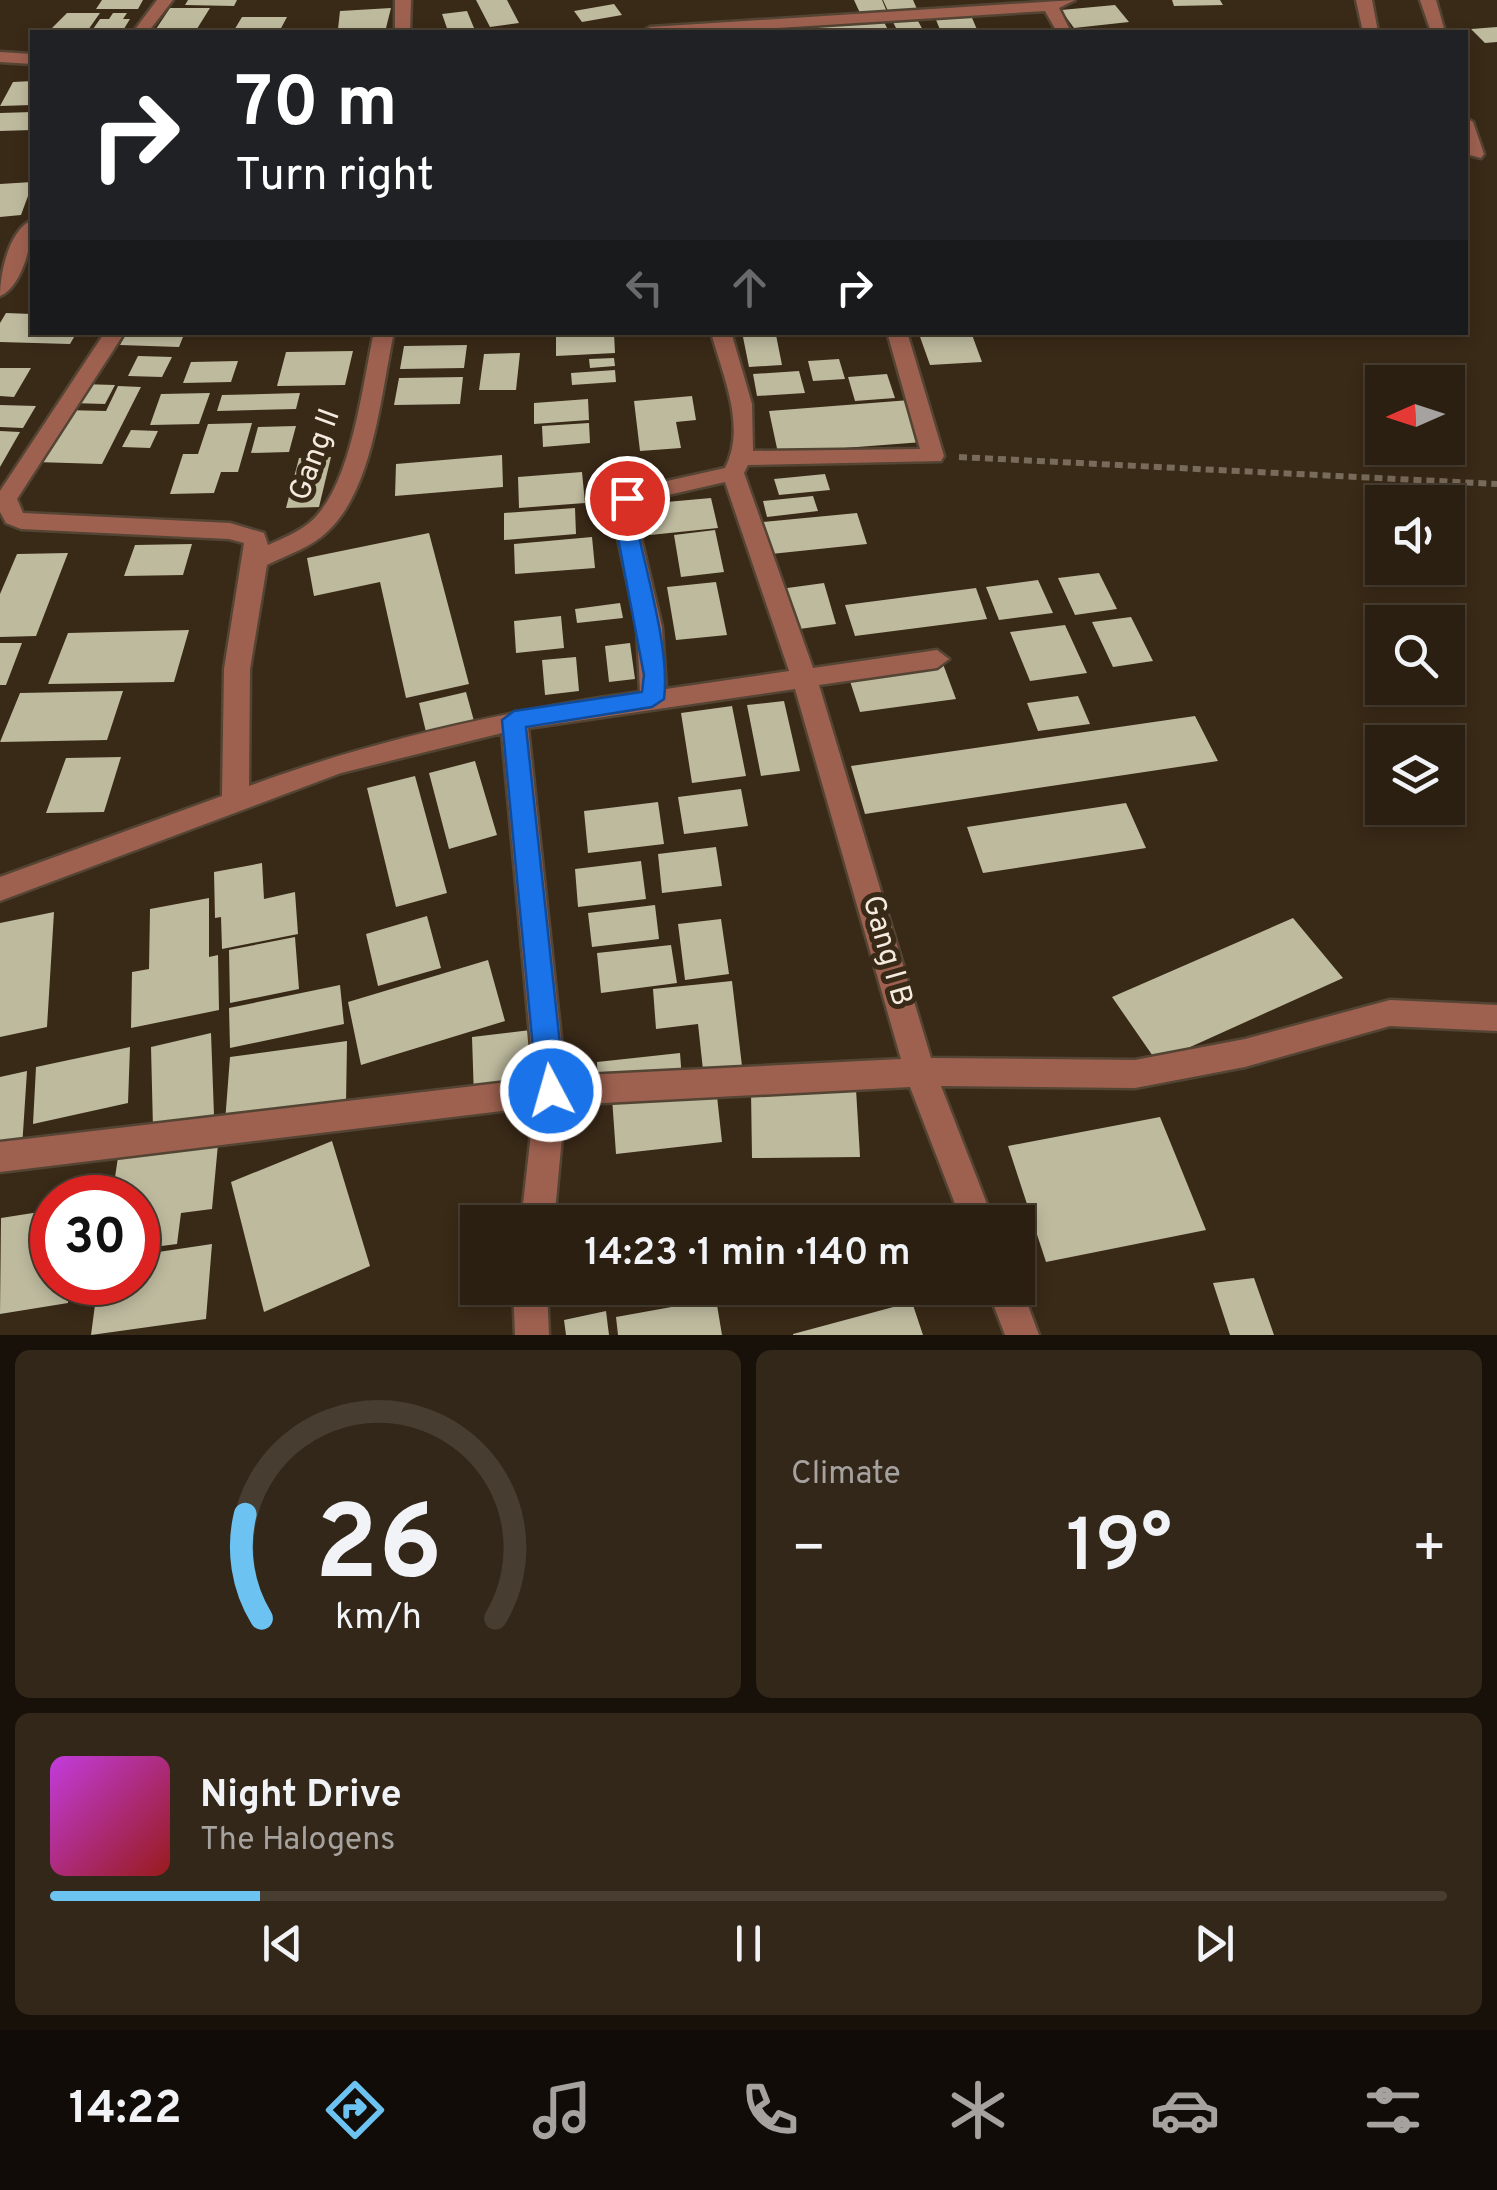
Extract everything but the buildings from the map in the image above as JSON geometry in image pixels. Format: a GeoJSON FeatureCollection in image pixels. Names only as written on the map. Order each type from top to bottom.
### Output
{"type":"FeatureCollection","features":[{"type":"Feature","properties":{"kind":"street"},"geometry":{"type":"LineString","coordinates":[[142,30],[165,0]]}},
{"type":"Feature","properties":{"kind":"street"},"geometry":{"type":"LineString","coordinates":[[402,30],[404,0]]}},
{"type":"Feature","properties":{"kind":"street"},"geometry":{"type":"LineString","coordinates":[[679,30],[1050,6],[1067,0]]}},
{"type":"Feature","properties":{"kind":"street"},"geometry":{"type":"LineString","coordinates":[[1364,0],[1371,30]]}},
{"type":"Feature","properties":{"kind":"street"},"geometry":{"type":"LineString","coordinates":[[1428,0],[1437,30]]}},
{"type":"Feature","properties":{"kind":"street"},"geometry":{"type":"LineString","coordinates":[[1050,6],[1063,30]]}},
{"type":"Feature","properties":{"kind":"street"},"geometry":{"type":"LineString","coordinates":[[921,13],[929,30]]}},
{"type":"Feature","properties":{"kind":"street"},"geometry":{"type":"LineString","coordinates":[[0,57],[30,59]]}},
{"type":"Feature","properties":{"kind":"street"},"geometry":{"type":"LineString","coordinates":[[1468,132],[1475,154]]}},
{"type":"Feature","properties":{"kind":"street"},"geometry":{"type":"LineString","coordinates":[[0,290],[30,230]]}},
{"type":"Feature","properties":{"kind":"street"},"geometry":{"type":"LineString","coordinates":[[113,335],[3,498],[14,518],[21,521],[242,534],[256,539],[256,561],[237,669],[236,802]]}},
{"type":"Feature","properties":{"kind":"street","name":"Gang II"},"geometry":{"type":"LineString","coordinates":[[256,561],[318,528],[334,512],[354,460],[383,335]]}},
{"type":"Feature","properties":{"kind":"street","name":"Gang I B"},"geometry":{"type":"LineString","coordinates":[[722,335],[745,428],[739,466],[920,1072],[971,1205]]}},
{"type":"Feature","properties":{"kind":"street"},"geometry":{"type":"LineString","coordinates":[[652,699],[656,675],[622,506],[627,498],[739,466],[933,456],[898,335]]}},
{"type":"Feature","properties":{"kind":"street"},"geometry":{"type":"LineString","coordinates":[[0,890],[337,764],[514,720],[937,659]]}},
{"type":"Feature","properties":{"kind":"street"},"geometry":{"type":"LineString","coordinates":[[514,720],[551,1091],[540,1205]]}},
{"type":"Feature","properties":{"kind":"street"},"geometry":{"type":"LineString","coordinates":[[0,1157],[551,1091],[920,1072],[1135,1074],[1246,1053],[1390,1013],[1497,1018]]}},
{"type":"Feature","properties":{"kind":"street"},"geometry":{"type":"LineString","coordinates":[[531,1305],[532,1335]]}},
{"type":"Feature","properties":{"kind":"street"},"geometry":{"type":"LineString","coordinates":[[1011,1305],[1022,1335]]}},
{"type":"Feature","properties":{"kind":"path"},"geometry":{"type":"LineString","coordinates":[[933,456],[1497,484]]}},
{"type":"Feature","properties":{"kind":"route"},"geometry":{"type":"LineString","coordinates":[[551,1091],[514,720],[652,699],[656,675],[630,556],[622,506],[627,498]]}}]}
